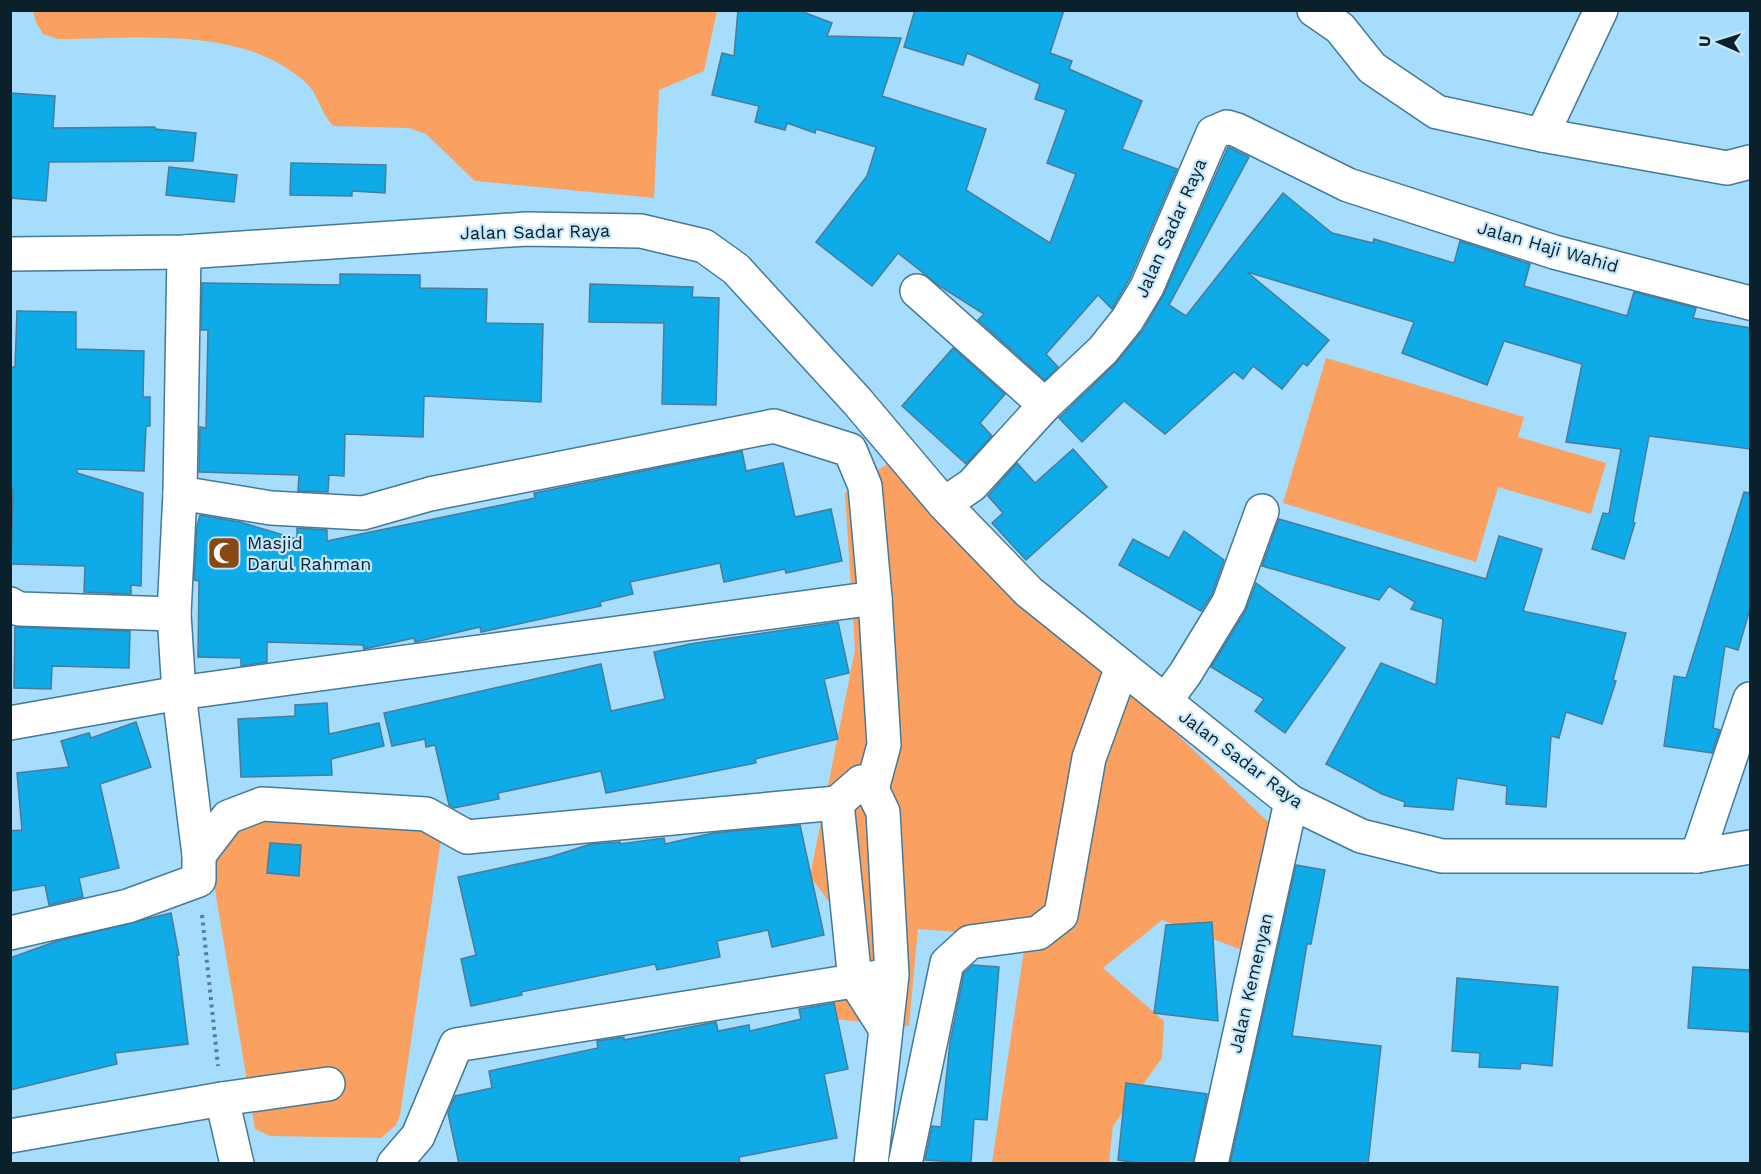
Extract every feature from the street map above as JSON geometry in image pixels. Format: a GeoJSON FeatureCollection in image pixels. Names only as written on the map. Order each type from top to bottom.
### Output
{"type":"FeatureCollection","features":[{"type":"Feature","properties":{"kind":"street"},"geometry":{"type":"LineString","coordinates":[[1542,135],[1601,10]]}},
{"type":"Feature","properties":{"kind":"street"},"geometry":{"type":"LineString","coordinates":[[1334,16],[1372,68],[1437,112],[1542,135],[1727,168],[1750,162]]}},
{"type":"Feature","properties":{"kind":"street","name":"Jalan Sadar Raya"},"geometry":{"type":"LineString","coordinates":[[944,504],[972,485],[1044,405],[1104,350],[1127,320],[1147,287],[1213,133],[1227,127],[1237,130],[1348,185]]}},
{"type":"Feature","properties":{"kind":"street","name":"Jalan Haji Wahid"},"geometry":{"type":"LineString","coordinates":[[1348,185],[1554,252],[1750,303]]}},
{"type":"Feature","properties":{"kind":"street","name":"Jalan Sadar Raya"},"geometry":{"type":"LineString","coordinates":[[11,254],[184,252],[526,229],[641,231],[704,246],[736,269],[857,401],[944,504],[1029,592],[1291,802],[1361,836],[1442,856],[1697,856],[1750,847]]}},
{"type":"Feature","properties":{"kind":"street"},"geometry":{"type":"LineString","coordinates":[[184,252],[180,493],[174,614],[179,693],[199,867]]}},
{"type":"Feature","properties":{"kind":"street"},"geometry":{"type":"LineString","coordinates":[[10,258],[11,254]]}},
{"type":"Feature","properties":{"kind":"street"},"geometry":{"type":"LineString","coordinates":[[917,291],[1044,405]]}},
{"type":"Feature","properties":{"kind":"street"},"geometry":{"type":"LineString","coordinates":[[857,401],[850,450],[866,486],[884,745],[872,789]]}},
{"type":"Feature","properties":{"kind":"street"},"geometry":{"type":"LineString","coordinates":[[180,493],[271,508],[363,513],[430,494],[774,426],[850,450]]}},
{"type":"Feature","properties":{"kind":"street"},"geometry":{"type":"LineString","coordinates":[[1165,701],[1185,674],[1229,602],[1262,511]]}},
{"type":"Feature","properties":{"kind":"street"},"geometry":{"type":"LineString","coordinates":[[10,723],[179,693],[875,598]]}},
{"type":"Feature","properties":{"kind":"street"},"geometry":{"type":"LineString","coordinates":[[10,604],[20,609],[174,614]]}},
{"type":"Feature","properties":{"kind":"street"},"geometry":{"type":"LineString","coordinates":[[905,1164],[947,963],[970,942],[1038,933],[1061,915],[1089,758],[1122,667]]}},
{"type":"Feature","properties":{"kind":"street"},"geometry":{"type":"LineString","coordinates":[[1697,856],[1750,699]]}},
{"type":"Feature","properties":{"kind":"street"},"geometry":{"type":"LineString","coordinates":[[10,933],[128,906],[199,867],[228,817],[262,804],[426,814],[467,837],[837,803],[861,782],[872,789],[883,813],[892,975],[871,1164]]}},
{"type":"Feature","properties":{"kind":"street","name":"Jalan Kemenyan"},"geometry":{"type":"LineString","coordinates":[[1210,1164],[1291,802]]}},
{"type":"Feature","properties":{"kind":"street"},"geometry":{"type":"LineString","coordinates":[[837,803],[855,981],[885,1028]]}},
{"type":"Feature","properties":{"kind":"street"},"geometry":{"type":"LineString","coordinates":[[394,1164],[418,1136],[456,1045],[892,975]]}},
{"type":"Feature","properties":{"kind":"street"},"geometry":{"type":"LineString","coordinates":[[10,1136],[222,1099],[328,1084]]}},
{"type":"Feature","properties":{"kind":"street"},"geometry":{"type":"LineString","coordinates":[[222,1099],[237,1164]]}},
{"type":"Feature","properties":{"kind":"path"},"geometry":{"type":"LineString","coordinates":[[199,867],[222,1099]]}},
{"type":"Feature","properties":{"kind":"shaded area"},"geometry":{"type":"Polygon","coordinates":[[[33,10],[717,11],[704,71],[659,90],[654,198],[475,181],[426,134],[409,128],[333,126],[304,81],[279,63],[250,51],[219,43],[187,39],[58,39],[43,34],[36,22],[33,10]]]}},
{"type":"Feature","properties":{"kind":"shaded area"},"geometry":{"type":"Polygon","coordinates":[[[1326,358],[1524,417],[1518,437],[1606,463],[1591,514],[1498,487],[1476,562],[1283,503],[1326,358]]]}},
{"type":"Feature","properties":{"kind":"shaded area"},"geometry":{"type":"Polygon","coordinates":[[[893,460],[1292,845],[1261,957],[1162,920],[1103,968],[1164,1021],[1162,1058],[1113,1126],[1109,1163],[992,1163],[1026,937],[918,929],[909,1026],[831,1019],[838,914],[810,876],[855,650],[845,493],[893,460]]]}},
{"type":"Feature","properties":{"kind":"shaded area"},"geometry":{"type":"Polygon","coordinates":[[[223,803],[442,833],[400,1115],[396,1125],[381,1138],[270,1136],[255,1129],[208,848],[223,803]]]}},
{"type":"Feature","properties":{"kind":"building"},"geometry":{"type":"Polygon","coordinates":[[[738,10],[798,10],[832,23],[827,36],[901,38],[882,96],[986,129],[966,190],[1050,243],[1076,174],[1047,163],[1066,110],[1035,99],[1040,84],[967,53],[963,65],[904,47],[915,10],[1064,10],[1050,53],[1072,61],[1069,69],[1142,101],[1122,149],[1177,169],[1130,278],[1112,309],[1098,295],[1046,354],[1058,367],[1045,380],[978,320],[984,314],[941,287],[898,253],[872,286],[816,242],[867,176],[876,147],[816,129],[815,133],[787,123],[785,130],[755,122],[759,106],[712,95],[722,53],[734,56],[738,10]]]}},
{"type":"Feature","properties":{"kind":"building"},"geometry":{"type":"Polygon","coordinates":[[[10,93],[55,96],[53,128],[155,127],[155,129],[196,133],[193,161],[49,162],[46,201],[10,198],[10,93]]]}},
{"type":"Feature","properties":{"kind":"building"},"geometry":{"type":"Polygon","coordinates":[[[1228,147],[1249,157],[1169,305],[1186,316],[1283,193],[1332,233],[1373,243],[1374,239],[1454,263],[1460,241],[1530,264],[1524,286],[1627,316],[1634,292],[1696,308],[1693,318],[1750,328],[1750,449],[1649,436],[1633,522],[1635,523],[1624,559],[1592,549],[1603,513],[1609,514],[1621,449],[1566,442],[1582,364],[1504,341],[1487,385],[1402,353],[1414,322],[1247,272],[1329,340],[1307,366],[1303,363],[1282,389],[1253,366],[1243,379],[1234,372],[1165,434],[1124,401],[1082,442],[1059,418],[1116,363],[1143,330],[1164,294],[1228,147]]]}},
{"type":"Feature","properties":{"kind":"building"},"geometry":{"type":"Polygon","coordinates":[[[291,163],[386,165],[385,193],[352,191],[352,196],[290,195],[291,163]]]}},
{"type":"Feature","properties":{"kind":"building"},"geometry":{"type":"Polygon","coordinates":[[[169,167],[237,175],[234,202],[166,195],[169,167]]]}},
{"type":"Feature","properties":{"kind":"building"},"geometry":{"type":"Polygon","coordinates":[[[340,274],[420,275],[420,288],[487,289],[486,323],[543,324],[541,402],[424,396],[423,437],[345,434],[344,476],[329,475],[328,492],[298,491],[299,475],[199,472],[200,427],[206,428],[208,330],[201,330],[202,283],[340,285],[340,274]]]}},
{"type":"Feature","properties":{"kind":"building"},"geometry":{"type":"Polygon","coordinates":[[[590,284],[693,287],[692,297],[719,298],[716,405],[662,404],[664,323],[589,322],[590,284]]]}},
{"type":"Feature","properties":{"kind":"building"},"geometry":{"type":"Polygon","coordinates":[[[17,311],[76,312],[76,349],[144,351],[143,397],[150,397],[150,426],[146,426],[144,471],[77,469],[77,473],[143,493],[141,586],[131,585],[131,594],[84,592],[85,566],[11,564],[13,489],[10,489],[10,367],[15,367],[17,311]]]}},
{"type":"Feature","properties":{"kind":"building"},"geometry":{"type":"Polygon","coordinates":[[[953,348],[1005,394],[980,423],[992,436],[966,464],[902,406],[953,348]]]}},
{"type":"Feature","properties":{"kind":"building"},"geometry":{"type":"Polygon","coordinates":[[[1073,449],[1107,487],[1026,560],[992,523],[1003,513],[988,496],[1017,463],[1035,483],[1073,449]]]}},
{"type":"Feature","properties":{"kind":"building"},"geometry":{"type":"Polygon","coordinates":[[[742,451],[746,471],[783,463],[795,517],[831,509],[842,561],[786,573],[785,569],[724,582],[720,563],[630,582],[633,594],[600,602],[601,606],[481,632],[480,627],[415,642],[414,638],[364,649],[363,645],[267,642],[267,662],[241,666],[241,658],[198,657],[199,581],[194,580],[197,526],[200,515],[240,522],[297,539],[297,528],[327,530],[327,541],[535,498],[534,493],[742,451]]]}},
{"type":"Feature","properties":{"kind":"building"},"geometry":{"type":"Polygon","coordinates":[[[1744,492],[1750,493],[1750,609],[1738,650],[1725,646],[1713,728],[1720,730],[1712,753],[1664,746],[1674,676],[1686,678],[1744,492]]]}},
{"type":"Feature","properties":{"kind":"building"},"geometry":{"type":"Polygon","coordinates":[[[1279,519],[1486,579],[1499,536],[1542,549],[1523,611],[1626,633],[1613,680],[1616,681],[1602,724],[1566,712],[1559,738],[1551,736],[1546,807],[1506,804],[1507,786],[1457,778],[1453,810],[1404,806],[1405,802],[1382,794],[1326,764],[1381,663],[1436,685],[1443,619],[1411,609],[1415,602],[1389,586],[1379,600],[1262,566],[1279,519]]]}},
{"type":"Feature","properties":{"kind":"building"},"geometry":{"type":"Polygon","coordinates":[[[1184,531],[1224,560],[1212,594],[1201,611],[1119,565],[1133,539],[1169,558],[1184,531]]]}},
{"type":"Feature","properties":{"kind":"building"},"geometry":{"type":"Polygon","coordinates":[[[1256,583],[1345,648],[1285,733],[1255,711],[1264,699],[1211,667],[1245,612],[1256,583]]]}},
{"type":"Feature","properties":{"kind":"building"},"geometry":{"type":"Polygon","coordinates":[[[838,622],[849,673],[824,679],[838,739],[755,759],[756,763],[606,793],[601,771],[498,793],[499,799],[454,808],[449,805],[435,745],[426,747],[425,739],[392,746],[384,713],[601,664],[611,711],[665,699],[654,652],[690,644],[838,622]]]}},
{"type":"Feature","properties":{"kind":"building"},"geometry":{"type":"Polygon","coordinates":[[[15,627],[130,631],[129,668],[52,666],[51,689],[14,688],[15,627]]]}},
{"type":"Feature","properties":{"kind":"building"},"geometry":{"type":"Polygon","coordinates":[[[327,703],[329,734],[379,723],[384,746],[331,759],[332,775],[241,777],[238,719],[295,716],[295,705],[327,703]]]}},
{"type":"Feature","properties":{"kind":"building"},"geometry":{"type":"Polygon","coordinates":[[[136,722],[151,767],[100,784],[119,868],[79,878],[83,897],[49,905],[45,885],[10,891],[10,831],[22,830],[17,773],[69,767],[61,741],[89,733],[91,738],[136,722]]]}},
{"type":"Feature","properties":{"kind":"building"},"geometry":{"type":"Polygon","coordinates":[[[800,825],[824,935],[772,947],[768,930],[717,941],[720,957],[657,970],[655,964],[521,992],[522,995],[471,1006],[461,959],[476,955],[458,877],[550,857],[591,844],[620,842],[620,844],[664,838],[665,844],[713,833],[800,825]]]}},
{"type":"Feature","properties":{"kind":"building"},"geometry":{"type":"Polygon","coordinates":[[[270,843],[301,845],[299,876],[267,873],[270,843]]]}},
{"type":"Feature","properties":{"kind":"building"},"geometry":{"type":"Polygon","coordinates":[[[1296,865],[1325,870],[1311,944],[1307,944],[1292,1036],[1381,1046],[1368,1164],[1230,1164],[1296,865]]]}},
{"type":"Feature","properties":{"kind":"building"},"geometry":{"type":"Polygon","coordinates":[[[171,913],[179,955],[177,955],[188,1044],[115,1053],[117,1064],[10,1090],[10,958],[57,941],[171,913]]]}},
{"type":"Feature","properties":{"kind":"building"},"geometry":{"type":"Polygon","coordinates":[[[1212,922],[1218,1021],[1154,1013],[1166,925],[1212,922]]]}},
{"type":"Feature","properties":{"kind":"building"},"geometry":{"type":"Polygon","coordinates":[[[973,965],[999,967],[987,1120],[974,1119],[971,1163],[925,1160],[932,1126],[941,1127],[950,1042],[964,973],[973,965]]]}},
{"type":"Feature","properties":{"kind":"building"},"geometry":{"type":"Polygon","coordinates":[[[1693,967],[1750,970],[1750,1032],[1688,1028],[1693,967]]]}},
{"type":"Feature","properties":{"kind":"building"},"geometry":{"type":"Polygon","coordinates":[[[1457,978],[1558,987],[1552,1066],[1521,1063],[1520,1069],[1479,1067],[1480,1053],[1452,1051],[1457,978]]]}},
{"type":"Feature","properties":{"kind":"building"},"geometry":{"type":"Polygon","coordinates":[[[834,1003],[848,1069],[824,1074],[837,1138],[739,1157],[740,1164],[459,1164],[448,1113],[455,1096],[492,1088],[489,1071],[598,1048],[597,1041],[624,1037],[624,1040],[716,1022],[718,1031],[749,1025],[750,1031],[801,1019],[799,1009],[834,1003]]]}},
{"type":"Feature","properties":{"kind":"building"},"geometry":{"type":"Polygon","coordinates":[[[1126,1083],[1207,1094],[1193,1164],[1145,1164],[1118,1160],[1126,1083]]]}},
{"type":"Feature","properties":{"kind":"place","name":"Masjid Darul Rahman"},"geometry":{"type":"Point","coordinates":[224,553]}}]}
